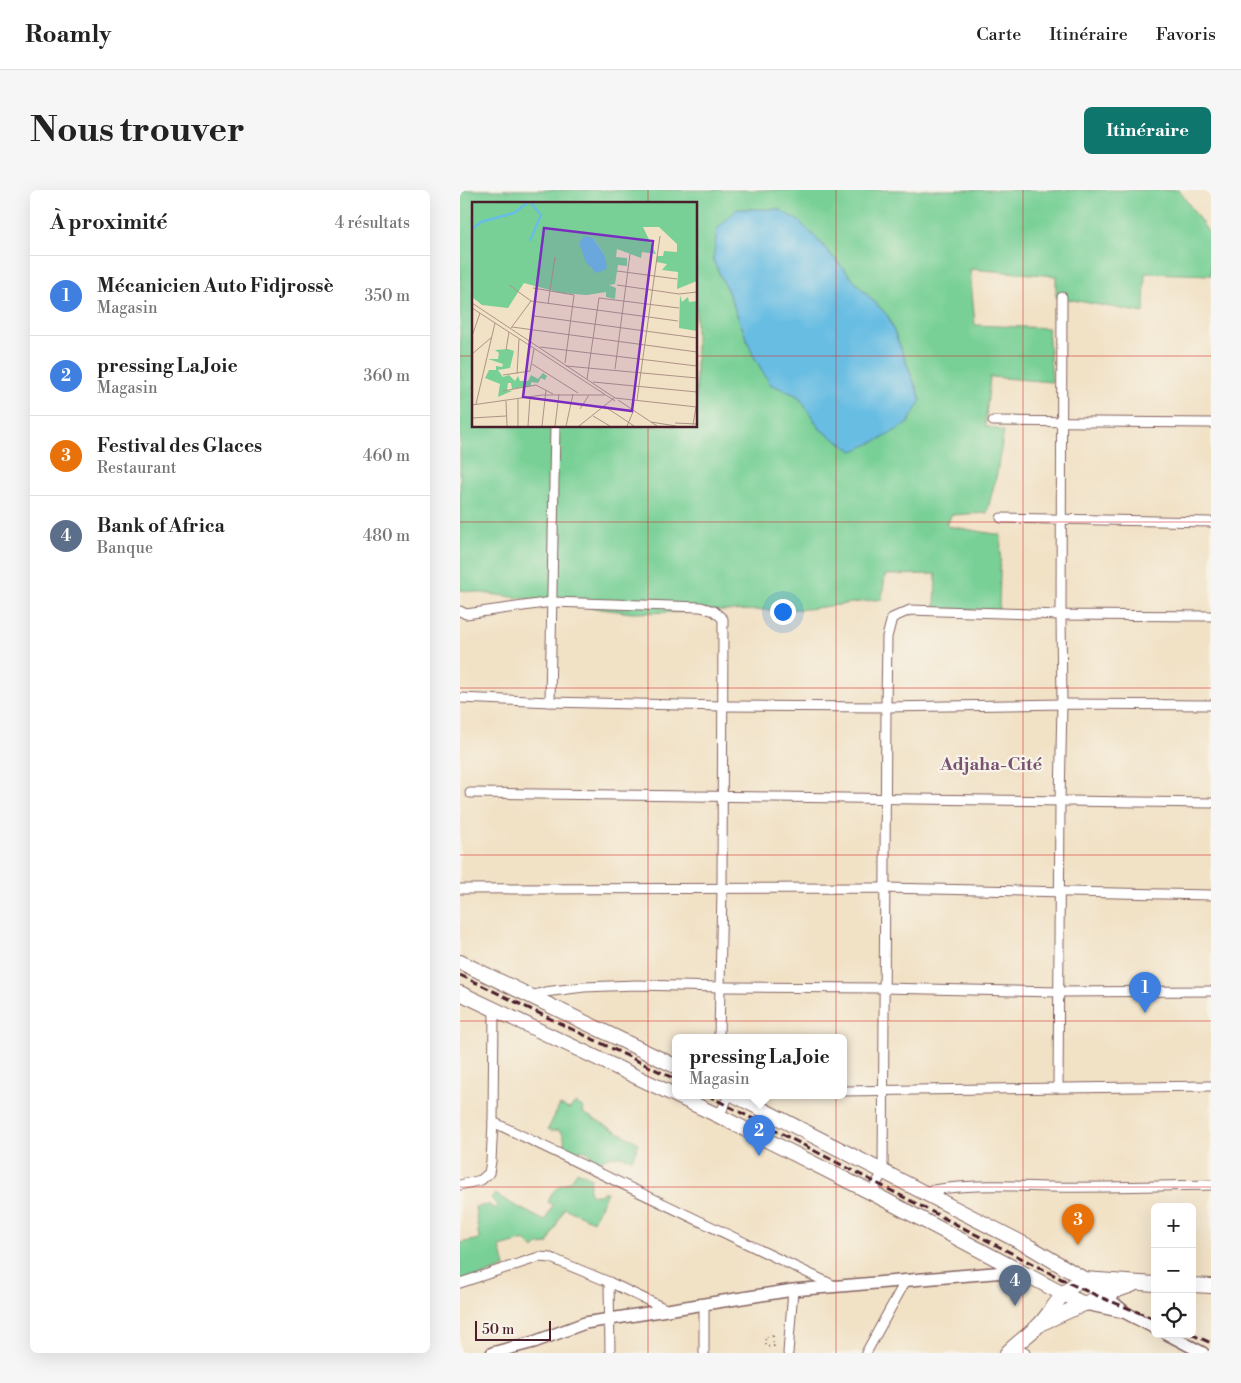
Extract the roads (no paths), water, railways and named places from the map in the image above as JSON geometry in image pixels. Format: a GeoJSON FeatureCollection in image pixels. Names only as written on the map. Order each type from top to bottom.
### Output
{"type":"FeatureCollection","features":[{"type":"Feature","properties":{"kind":"main road"},"geometry":{"type":"LineString","coordinates":[[460,962],[672,1065]]}},
{"type":"Feature","properties":{"kind":"main road"},"geometry":{"type":"LineString","coordinates":[[460,992],[672,1093]]}},
{"type":"Feature","properties":{"kind":"main road"},"geometry":{"type":"LineString","coordinates":[[684,1099],[872,1194],[1017,1271],[1085,1304]]}},
{"type":"Feature","properties":{"kind":"main road"},"geometry":{"type":"LineString","coordinates":[[742,1099],[1030,1247],[1084,1279],[1104,1295]]}},
{"type":"Feature","properties":{"kind":"main road"},"geometry":{"type":"LineString","coordinates":[[1015,1351],[1073,1284],[1084,1279],[1151,1284]]}},
{"type":"Feature","properties":{"kind":"main road"},"geometry":{"type":"LineString","coordinates":[[1039,1324],[1104,1295],[1135,1284]]}},
{"type":"Feature","properties":{"kind":"main road"},"geometry":{"type":"LineString","coordinates":[[1196,1285],[1211,1286]]}},
{"type":"Feature","properties":{"kind":"street"},"geometry":{"type":"LineString","coordinates":[[1058,1088],[1062,704],[1062,297]]}},
{"type":"Feature","properties":{"kind":"street"},"geometry":{"type":"LineString","coordinates":[[993,421],[1211,423]]}},
{"type":"Feature","properties":{"kind":"street"},"geometry":{"type":"LineString","coordinates":[[550,702],[555,428]]}},
{"type":"Feature","properties":{"kind":"street"},"geometry":{"type":"LineString","coordinates":[[1001,518],[1211,522]]}},
{"type":"Feature","properties":{"kind":"street"},"geometry":{"type":"LineString","coordinates":[[460,611],[466,614],[552,602],[701,606],[714,611],[723,620],[724,706],[719,1034]]}},
{"type":"Feature","properties":{"kind":"street"},"geometry":{"type":"LineString","coordinates":[[872,1194],[883,1171],[887,637],[892,618],[910,610],[1061,615],[1211,616]]}},
{"type":"Feature","properties":{"kind":"street"},"geometry":{"type":"LineString","coordinates":[[460,698],[724,706],[1211,705]]}},
{"type":"Feature","properties":{"kind":"street"},"geometry":{"type":"LineString","coordinates":[[470,793],[1211,803]]}},
{"type":"Feature","properties":{"kind":"street"},"geometry":{"type":"LineString","coordinates":[[460,889],[885,888],[1211,895]]}},
{"type":"Feature","properties":{"kind":"street"},"geometry":{"type":"LineString","coordinates":[[530,996],[544,992],[584,987],[636,985],[721,988],[884,988],[1059,992],[1211,991]]}},
{"type":"Feature","properties":{"kind":"street"},"geometry":{"type":"LineString","coordinates":[[460,1185],[481,1180],[489,1173],[493,1122],[494,1008]]}},
{"type":"Feature","properties":{"kind":"street"},"geometry":{"type":"LineString","coordinates":[[847,1091],[1211,1086]]}},
{"type":"Feature","properties":{"kind":"street"},"geometry":{"type":"LineString","coordinates":[[719,1116],[727,1099]]}},
{"type":"Feature","properties":{"kind":"street"},"geometry":{"type":"LineString","coordinates":[[493,1122],[836,1286]]}},
{"type":"Feature","properties":{"kind":"street"},"geometry":{"type":"LineString","coordinates":[[922,1192],[938,1188],[970,1185],[1053,1187],[1211,1185]]}},
{"type":"Feature","properties":{"kind":"street"},"geometry":{"type":"LineString","coordinates":[[460,1283],[539,1257],[552,1258],[668,1310]]}},
{"type":"Feature","properties":{"kind":"street"},"geometry":{"type":"LineString","coordinates":[[492,1353],[509,1351],[585,1323],[793,1290],[1017,1271]]}},
{"type":"Feature","properties":{"kind":"street"},"geometry":{"type":"LineString","coordinates":[[866,1353],[906,1280]]}},
{"type":"Feature","properties":{"kind":"street"},"geometry":{"type":"LineString","coordinates":[[609,1282],[610,1353]]}},
{"type":"Feature","properties":{"kind":"street"},"geometry":{"type":"LineString","coordinates":[[788,1353],[793,1290]]}},
{"type":"Feature","properties":{"kind":"street"},"geometry":{"type":"LineString","coordinates":[[1104,1295],[1126,1313],[1151,1326]]}},
{"type":"Feature","properties":{"kind":"street"},"geometry":{"type":"LineString","coordinates":[[704,1304],[704,1353]]}},
{"type":"Feature","properties":{"kind":"street"},"geometry":{"type":"LineString","coordinates":[[1085,1304],[1126,1313]]}},
{"type":"Feature","properties":{"kind":"street"},"geometry":{"type":"LineString","coordinates":[[1175,1338],[1203,1353]]}},
{"type":"Feature","properties":{"kind":"water"},"geometry":{"type":"Polygon","coordinates":[[[737,209],[778,209],[799,221],[888,316],[921,400],[908,423],[885,437],[853,451],[821,430],[798,396],[770,384],[753,355],[713,260],[717,229],[737,209]]]}},
{"type":"Feature","properties":{"kind":"railway"},"geometry":{"type":"LineString","coordinates":[[460,975],[672,1078]]}},
{"type":"Feature","properties":{"kind":"railway"},"geometry":{"type":"LineString","coordinates":[[715,1099],[1073,1285],[1151,1317]]}},
{"type":"Feature","properties":{"kind":"railway"},"geometry":{"type":"LineString","coordinates":[[1196,1336],[1211,1343]]}},
{"type":"Feature","properties":{"kind":"place","name":"Mécanicien Auto Fidjrossè"},"geometry":{"type":"Point","coordinates":[1145,1013]}},
{"type":"Feature","properties":{"kind":"place","name":"pressing La Joie"},"geometry":{"type":"Point","coordinates":[759,1156]}},
{"type":"Feature","properties":{"kind":"place","name":"Festival des Glaces"},"geometry":{"type":"Point","coordinates":[1078,1245]}},
{"type":"Feature","properties":{"kind":"place","name":"Bank of Africa"},"geometry":{"type":"Point","coordinates":[1015,1306]}},
{"type":"Feature","properties":{"kind":"district","name":"Adjaha-Cité"},"geometry":{"type":"Point","coordinates":[991,764]}}]}
